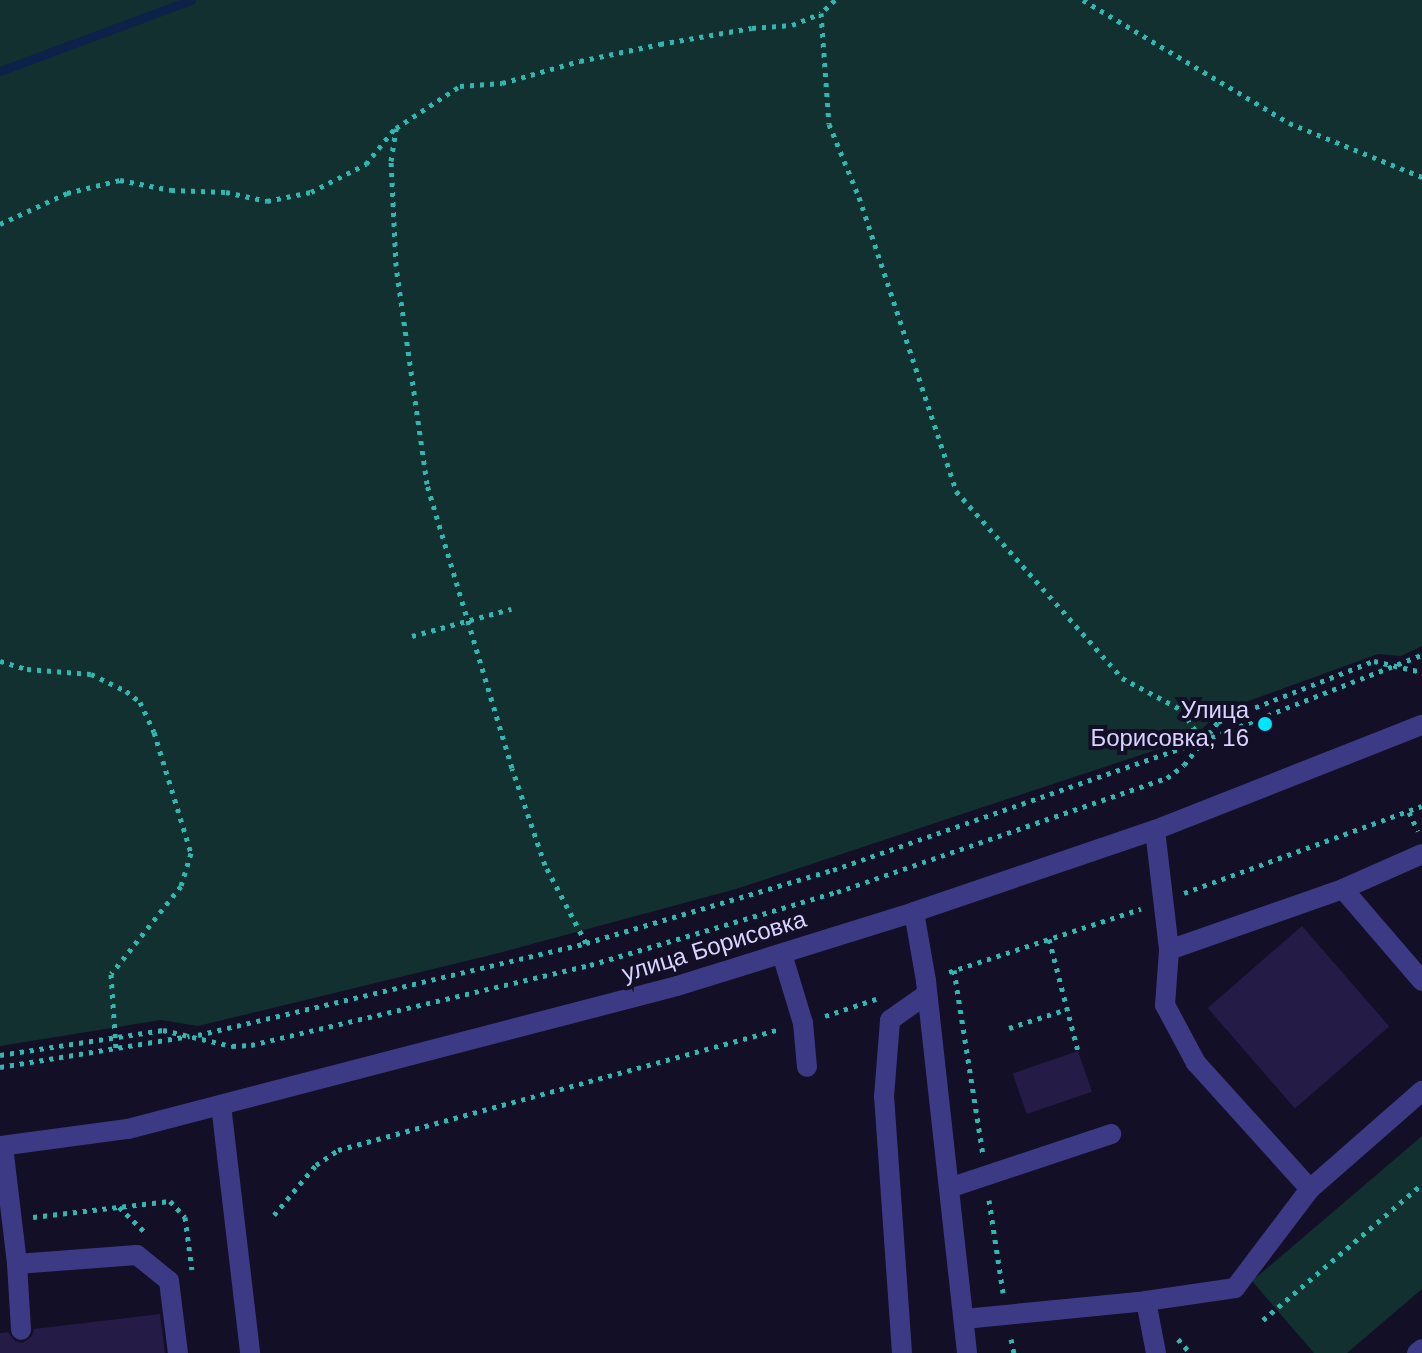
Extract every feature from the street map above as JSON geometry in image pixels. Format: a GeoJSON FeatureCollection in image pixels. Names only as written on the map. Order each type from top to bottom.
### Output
{"type":"FeatureCollection","features":[{"type":"Feature","properties":{"kind":"street","name":"улица Борисовка"},"geometry":{"type":"LineString","coordinates":[[2,1146],[128,1129],[601,1007],[782,954],[1155,830],[1422,725]]}},
{"type":"Feature","properties":{"kind":"street"},"geometry":{"type":"LineString","coordinates":[[1155,830],[1169,950],[1165,1005],[1196,1063],[1310,1189]]}},
{"type":"Feature","properties":{"kind":"street"},"geometry":{"type":"LineString","coordinates":[[1169,950],[1343,889],[1422,854]]}},
{"type":"Feature","properties":{"kind":"street"},"geometry":{"type":"LineString","coordinates":[[1343,889],[1422,981]]}},
{"type":"Feature","properties":{"kind":"street"},"geometry":{"type":"LineString","coordinates":[[914,912],[927,988],[967,1353]]}},
{"type":"Feature","properties":{"kind":"street"},"geometry":{"type":"LineString","coordinates":[[782,954],[803,1023],[807,1067]]}},
{"type":"Feature","properties":{"kind":"street"},"geometry":{"type":"LineString","coordinates":[[902,1353],[884,1097],[890,1020],[927,988]]}},
{"type":"Feature","properties":{"kind":"street"},"geometry":{"type":"LineString","coordinates":[[964,1319],[1146,1301],[1235,1288],[1310,1189],[1422,1091]]}},
{"type":"Feature","properties":{"kind":"street"},"geometry":{"type":"LineString","coordinates":[[221,1105],[250,1353]]}},
{"type":"Feature","properties":{"kind":"street"},"geometry":{"type":"LineString","coordinates":[[949,1188],[1111,1134]]}},
{"type":"Feature","properties":{"kind":"street"},"geometry":{"type":"LineString","coordinates":[[2,1146],[17,1264],[21,1330]]}},
{"type":"Feature","properties":{"kind":"street"},"geometry":{"type":"LineString","coordinates":[[17,1264],[137,1255],[169,1281],[178,1353]]}},
{"type":"Feature","properties":{"kind":"street"},"geometry":{"type":"LineString","coordinates":[[1146,1301],[1156,1353]]}},
{"type":"Feature","properties":{"kind":"street"},"geometry":{"type":"LineString","coordinates":[[1417,1353],[1422,1349]]}},
{"type":"Feature","properties":{"kind":"path"},"geometry":{"type":"LineString","coordinates":[[0,224],[67,193],[120,180],[171,190],[226,192],[267,201],[311,192],[366,164],[396,128],[460,86],[502,83],[580,61],[660,44],[752,28],[792,25],[821,13],[835,0]]}},
{"type":"Feature","properties":{"kind":"path"},"geometry":{"type":"LineString","coordinates":[[1083,0],[1289,123],[1422,177]]}},
{"type":"Feature","properties":{"kind":"path"},"geometry":{"type":"LineString","coordinates":[[821,13],[829,124],[859,197],[956,491],[1122,678],[1182,710],[1202,741]]}},
{"type":"Feature","properties":{"kind":"path"},"geometry":{"type":"LineString","coordinates":[[396,128],[391,161],[396,266],[427,484],[512,768],[545,865],[586,943]]}},
{"type":"Feature","properties":{"kind":"path"},"geometry":{"type":"LineString","coordinates":[[412,636],[511,609]]}},
{"type":"Feature","properties":{"kind":"path"},"geometry":{"type":"LineString","coordinates":[[0,1067],[194,1036],[586,943],[833,870],[1202,741],[1422,655]]}},
{"type":"Feature","properties":{"kind":"path"},"geometry":{"type":"LineString","coordinates":[[0,661],[27,669],[91,674],[126,691],[140,702],[154,732],[191,853],[181,886],[111,974],[116,1049]]}},
{"type":"Feature","properties":{"kind":"path"},"geometry":{"type":"LineString","coordinates":[[0,1055],[163,1030],[232,1046],[251,1045],[605,961],[837,892],[1167,778],[1184,765],[1218,722],[1374,661],[1422,672]]}},
{"type":"Feature","properties":{"kind":"path"},"geometry":{"type":"LineString","coordinates":[[927,988],[1049,939],[1163,901],[1422,806]]}},
{"type":"Feature","properties":{"kind":"path"},"geometry":{"type":"LineString","coordinates":[[1409,812],[1422,839]]}},
{"type":"Feature","properties":{"kind":"path"},"geometry":{"type":"LineString","coordinates":[[1049,939],[1078,1051]]}},
{"type":"Feature","properties":{"kind":"path"},"geometry":{"type":"LineString","coordinates":[[274,1215],[316,1165],[338,1150],[803,1023],[885,995]]}},
{"type":"Feature","properties":{"kind":"path"},"geometry":{"type":"LineString","coordinates":[[1009,1028],[1067,1009]]}},
{"type":"Feature","properties":{"kind":"path"},"geometry":{"type":"LineString","coordinates":[[1263,1320],[1422,1184]]}},
{"type":"Feature","properties":{"kind":"green space"},"geometry":{"type":"Polygon","coordinates":[[[0,0],[1422,0],[1422,646],[1401,656],[1378,654],[1218,712],[1195,737],[736,889],[499,953],[198,1026],[161,1020],[0,1046],[0,0]]]}},
{"type":"Feature","properties":{"kind":"green space"},"geometry":{"type":"Polygon","coordinates":[[[1422,1136],[1422,1289],[1347,1353],[1314,1353],[1252,1281],[1422,1136]]]}},
{"type":"Feature","properties":{"kind":"building"},"geometry":{"type":"Polygon","coordinates":[[[1302,926],[1389,1026],[1295,1108],[1208,1008],[1302,926]]]}},
{"type":"Feature","properties":{"kind":"building"},"geometry":{"type":"Polygon","coordinates":[[[1078,1051],[1092,1092],[1027,1114],[1013,1073],[1078,1051]]]}},
{"type":"Feature","properties":{"kind":"building"},"geometry":{"type":"Polygon","coordinates":[[[160,1314],[165,1353],[0,1353],[0,1333],[8,1332],[15,1341],[23,1343],[32,1336],[34,1329],[160,1314]]]}},
{"type":"Feature","properties":{"kind":"waterway"},"geometry":{"type":"LineString","coordinates":[[0,71],[191,0]]}},
{"type":"Feature","properties":{"kind":"place","name":"Улица Борисовка, 16"},"geometry":{"type":"Point","coordinates":[1265,724]}}]}
